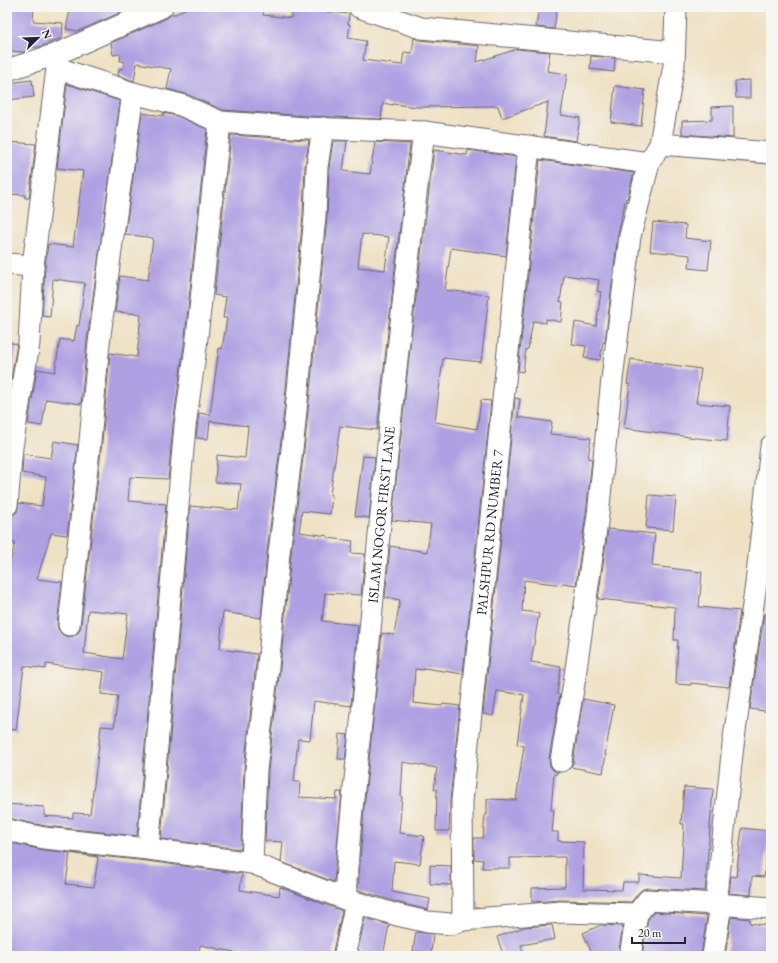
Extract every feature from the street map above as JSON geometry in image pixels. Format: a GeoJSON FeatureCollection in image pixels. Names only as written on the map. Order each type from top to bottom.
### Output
{"type":"FeatureCollection","features":[{"type":"Feature","properties":{"kind":"street"},"geometry":{"type":"LineString","coordinates":[[7,70],[57,61],[162,7]]}},
{"type":"Feature","properties":{"kind":"street"},"geometry":{"type":"LineString","coordinates":[[359,7],[421,28],[674,52]]}},
{"type":"Feature","properties":{"kind":"street"},"geometry":{"type":"LineString","coordinates":[[561,761],[574,683],[598,515],[612,378],[630,236],[649,163],[660,144],[674,64],[676,7]]}},
{"type":"Feature","properties":{"kind":"street"},"geometry":{"type":"LineString","coordinates":[[57,61],[134,93],[181,105],[220,122],[306,128],[424,132],[649,163]]}},
{"type":"Feature","properties":{"kind":"street"},"geometry":{"type":"LineString","coordinates":[[7,505],[12,447],[29,343],[33,266],[57,61]]}},
{"type":"Feature","properties":{"kind":"street"},"geometry":{"type":"LineString","coordinates":[[69,625],[90,441],[99,343],[134,93]]}},
{"type":"Feature","properties":{"kind":"street"},"geometry":{"type":"LineString","coordinates":[[148,849],[185,426],[196,347],[220,122]]}},
{"type":"Feature","properties":{"kind":"street"},"geometry":{"type":"LineString","coordinates":[[252,863],[257,762],[279,553],[293,441],[315,216],[317,167],[323,128]]}},
{"type":"Feature","properties":{"kind":"street","name":"ISLAM NOGOR FIRST LANE"},"geometry":{"type":"LineString","coordinates":[[349,956],[345,953],[350,901],[347,853],[362,719],[385,472],[409,242],[424,132]]}},
{"type":"Feature","properties":{"kind":"street"},"geometry":{"type":"LineString","coordinates":[[660,144],[771,153]]}},
{"type":"Feature","properties":{"kind":"street","name":"PALSHPUR RD NUMBER 7"},"geometry":{"type":"LineString","coordinates":[[463,920],[462,801],[529,146]]}},
{"type":"Feature","properties":{"kind":"street"},"geometry":{"type":"LineString","coordinates":[[7,264],[33,266]]}},
{"type":"Feature","properties":{"kind":"street"},"geometry":{"type":"LineString","coordinates":[[713,956],[733,745],[756,584],[771,446]]}},
{"type":"Feature","properties":{"kind":"street"},"geometry":{"type":"LineString","coordinates":[[7,830],[44,838],[148,849],[252,863],[350,901],[397,915],[428,922],[451,924],[463,920],[561,912],[637,914]]}},
{"type":"Feature","properties":{"kind":"street"},"geometry":{"type":"LineString","coordinates":[[630,956],[637,914],[648,900],[771,908]]}},
{"type":"Feature","properties":{"kind":"building"},"geometry":{"type":"Polygon","coordinates":[[[7,7],[34,7],[33,21],[63,23],[62,38],[39,47],[27,47],[26,51],[23,52],[7,51],[7,7]]]}},
{"type":"Feature","properties":{"kind":"building"},"geometry":{"type":"Polygon","coordinates":[[[73,7],[133,7],[78,31],[66,29],[70,10],[73,10],[73,7]]]}},
{"type":"Feature","properties":{"kind":"building"},"geometry":{"type":"Polygon","coordinates":[[[188,7],[264,7],[263,15],[291,18],[292,8],[349,14],[348,24],[350,24],[348,38],[366,41],[363,60],[402,65],[404,52],[412,53],[414,38],[420,40],[479,46],[477,62],[517,49],[550,52],[547,71],[567,74],[561,115],[580,118],[576,141],[544,136],[548,102],[502,118],[498,106],[417,107],[383,103],[381,119],[307,116],[223,110],[186,94],[167,89],[171,69],[137,63],[134,81],[118,75],[119,69],[124,68],[124,61],[120,61],[121,54],[113,55],[111,43],[167,18],[172,14],[176,14],[188,7]]]}},
{"type":"Feature","properties":{"kind":"building"},"geometry":{"type":"Polygon","coordinates":[[[539,7],[557,7],[554,29],[536,27],[539,7]]]}},
{"type":"Feature","properties":{"kind":"building"},"geometry":{"type":"Polygon","coordinates":[[[591,56],[615,58],[614,72],[590,69],[591,56]]]}},
{"type":"Feature","properties":{"kind":"building"},"geometry":{"type":"Polygon","coordinates":[[[32,80],[34,97],[7,100],[7,83],[32,80]]]}},
{"type":"Feature","properties":{"kind":"building"},"geometry":{"type":"Polygon","coordinates":[[[750,80],[750,98],[736,98],[735,81],[750,80]]]}},
{"type":"Feature","properties":{"kind":"building"},"geometry":{"type":"Polygon","coordinates":[[[67,84],[120,101],[87,341],[81,404],[46,399],[42,426],[28,424],[37,369],[55,372],[60,339],[74,341],[77,325],[79,326],[85,283],[53,279],[50,317],[42,316],[48,244],[73,247],[83,171],[57,168],[67,84]]]}},
{"type":"Feature","properties":{"kind":"building"},"geometry":{"type":"Polygon","coordinates":[[[615,86],[645,90],[641,126],[611,122],[615,86]]]}},
{"type":"Feature","properties":{"kind":"building"},"geometry":{"type":"Polygon","coordinates":[[[733,106],[733,138],[682,134],[682,121],[712,120],[712,107],[733,106]]]}},
{"type":"Feature","properties":{"kind":"building"},"geometry":{"type":"Polygon","coordinates":[[[142,113],[163,116],[163,113],[177,116],[207,129],[168,479],[130,477],[128,501],[166,504],[137,836],[46,826],[7,818],[7,804],[44,807],[44,816],[73,818],[73,813],[90,814],[101,726],[114,727],[118,696],[101,694],[104,672],[46,664],[46,669],[24,666],[16,730],[7,729],[7,582],[15,543],[7,542],[7,517],[12,516],[17,512],[19,503],[42,506],[46,477],[22,473],[23,454],[51,458],[54,441],[78,445],[67,535],[51,533],[37,579],[62,582],[57,624],[58,629],[67,637],[74,636],[79,632],[81,626],[102,442],[110,353],[137,357],[141,314],[115,312],[120,276],[148,280],[153,238],[125,234],[142,113]],[[88,610],[84,653],[122,659],[128,614],[88,610]]]}},
{"type":"Feature","properties":{"kind":"building"},"geometry":{"type":"Polygon","coordinates":[[[231,135],[309,140],[305,167],[303,215],[281,440],[267,552],[261,618],[223,612],[220,649],[257,654],[244,769],[241,849],[161,839],[190,506],[238,510],[241,484],[215,482],[217,455],[245,458],[248,426],[210,421],[208,439],[196,438],[199,413],[210,415],[219,348],[222,349],[227,318],[223,318],[226,297],[214,295],[231,135]]]}},
{"type":"Feature","properties":{"kind":"building"},"geometry":{"type":"Polygon","coordinates":[[[333,141],[347,141],[343,171],[370,174],[375,142],[410,144],[377,430],[340,426],[330,495],[332,496],[330,514],[302,511],[299,532],[353,541],[351,553],[365,554],[361,595],[325,593],[322,621],[358,625],[351,706],[314,701],[310,740],[298,739],[294,782],[300,782],[299,797],[336,799],[337,792],[342,792],[334,882],[281,862],[283,842],[265,841],[268,771],[291,554],[305,442],[327,217],[329,168],[333,141]],[[362,234],[358,267],[385,270],[389,237],[362,234]]]}},
{"type":"Feature","properties":{"kind":"building"},"geometry":{"type":"Polygon","coordinates":[[[7,142],[36,144],[29,198],[25,198],[25,195],[7,194],[7,142]]]}},
{"type":"Feature","properties":{"kind":"building"},"geometry":{"type":"Polygon","coordinates":[[[434,150],[467,155],[468,150],[516,157],[506,256],[451,248],[445,290],[489,295],[481,362],[443,358],[435,422],[477,429],[481,400],[491,401],[463,674],[424,668],[424,670],[415,669],[413,703],[460,706],[450,800],[449,831],[436,831],[437,789],[434,789],[437,768],[403,762],[399,833],[424,836],[420,864],[394,861],[392,892],[430,899],[428,910],[358,890],[364,807],[382,633],[394,635],[400,600],[385,597],[390,546],[427,552],[431,524],[392,520],[412,328],[434,150]]]}},
{"type":"Feature","properties":{"kind":"building"},"geometry":{"type":"Polygon","coordinates":[[[540,160],[634,173],[627,199],[626,198],[618,234],[605,342],[603,342],[600,360],[584,358],[586,346],[572,344],[575,322],[596,326],[601,292],[597,291],[599,280],[564,275],[560,302],[563,302],[561,322],[546,319],[546,323],[533,321],[528,349],[526,349],[523,372],[518,371],[540,160]]]}},
{"type":"Feature","properties":{"kind":"building"},"geometry":{"type":"Polygon","coordinates":[[[653,222],[686,225],[685,238],[711,241],[708,270],[689,268],[690,255],[650,251],[653,222]]]}},
{"type":"Feature","properties":{"kind":"building"},"geometry":{"type":"Polygon","coordinates":[[[7,342],[17,344],[7,403],[7,342]]]}},
{"type":"Feature","properties":{"kind":"building"},"geometry":{"type":"Polygon","coordinates":[[[631,359],[701,369],[696,403],[730,406],[727,441],[624,428],[630,385],[627,384],[631,359]]]}},
{"type":"Feature","properties":{"kind":"building"},"geometry":{"type":"Polygon","coordinates":[[[515,398],[520,399],[518,417],[552,422],[550,434],[591,438],[588,458],[592,459],[576,585],[563,583],[562,585],[524,580],[522,611],[539,613],[531,662],[561,667],[557,694],[560,695],[549,759],[550,766],[557,772],[557,774],[554,774],[551,810],[554,810],[552,832],[558,832],[558,841],[584,842],[583,889],[622,890],[623,882],[639,882],[639,875],[681,878],[684,824],[681,824],[684,787],[713,789],[705,891],[648,888],[639,892],[631,902],[561,900],[532,902],[532,888],[565,887],[565,857],[510,858],[510,868],[482,868],[483,860],[474,859],[474,838],[483,838],[485,815],[487,815],[487,799],[516,800],[524,746],[517,744],[524,695],[497,691],[493,716],[483,714],[515,398]]]}},
{"type":"Feature","properties":{"kind":"building"},"geometry":{"type":"Polygon","coordinates":[[[363,456],[375,457],[369,518],[355,516],[363,456]]]}},
{"type":"Feature","properties":{"kind":"building"},"geometry":{"type":"Polygon","coordinates":[[[649,495],[676,497],[673,530],[646,528],[649,495]]]}},
{"type":"Feature","properties":{"kind":"building"},"geometry":{"type":"Polygon","coordinates":[[[608,529],[655,534],[652,566],[702,572],[699,607],[740,611],[729,687],[691,683],[691,685],[676,684],[678,640],[674,640],[675,607],[598,599],[608,529]]]}},
{"type":"Feature","properties":{"kind":"building"},"geometry":{"type":"Polygon","coordinates":[[[764,614],[771,614],[771,712],[750,709],[764,614]]]}},
{"type":"Feature","properties":{"kind":"building"},"geometry":{"type":"Polygon","coordinates":[[[583,699],[614,705],[603,773],[571,767],[573,763],[583,699]]]}},
{"type":"Feature","properties":{"kind":"building"},"geometry":{"type":"Polygon","coordinates":[[[340,734],[348,735],[345,759],[338,759],[340,734]]]}},
{"type":"Feature","properties":{"kind":"building"},"geometry":{"type":"Polygon","coordinates":[[[742,828],[769,831],[764,877],[752,876],[751,895],[729,893],[731,876],[736,877],[742,828]]]}},
{"type":"Feature","properties":{"kind":"building"},"geometry":{"type":"Polygon","coordinates":[[[7,842],[43,850],[147,861],[242,874],[240,890],[279,896],[280,887],[342,911],[333,951],[334,956],[243,956],[234,952],[200,945],[199,956],[142,956],[128,954],[127,956],[7,956],[7,842]],[[70,853],[66,884],[94,887],[98,857],[70,853]]]}},
{"type":"Feature","properties":{"kind":"building"},"geometry":{"type":"Polygon","coordinates":[[[430,865],[451,866],[451,885],[430,884],[430,865]]]}},
{"type":"Feature","properties":{"kind":"building"},"geometry":{"type":"Polygon","coordinates":[[[654,912],[707,916],[701,956],[668,953],[667,956],[642,956],[648,919],[654,912]]]}},
{"type":"Feature","properties":{"kind":"building"},"geometry":{"type":"Polygon","coordinates":[[[731,917],[750,919],[750,923],[771,926],[771,956],[725,956],[731,917]]]}},
{"type":"Feature","properties":{"kind":"building"},"geometry":{"type":"Polygon","coordinates":[[[365,918],[389,925],[383,956],[361,956],[358,949],[365,918]]]}},
{"type":"Feature","properties":{"kind":"building"},"geometry":{"type":"Polygon","coordinates":[[[552,925],[555,939],[521,945],[524,956],[504,956],[497,937],[524,927],[552,925]]]}},
{"type":"Feature","properties":{"kind":"building"},"geometry":{"type":"Polygon","coordinates":[[[601,925],[623,926],[618,956],[593,956],[583,933],[601,925]]]}},
{"type":"Feature","properties":{"kind":"building"},"geometry":{"type":"Polygon","coordinates":[[[416,932],[433,934],[431,953],[413,951],[416,932]]]}}]}
